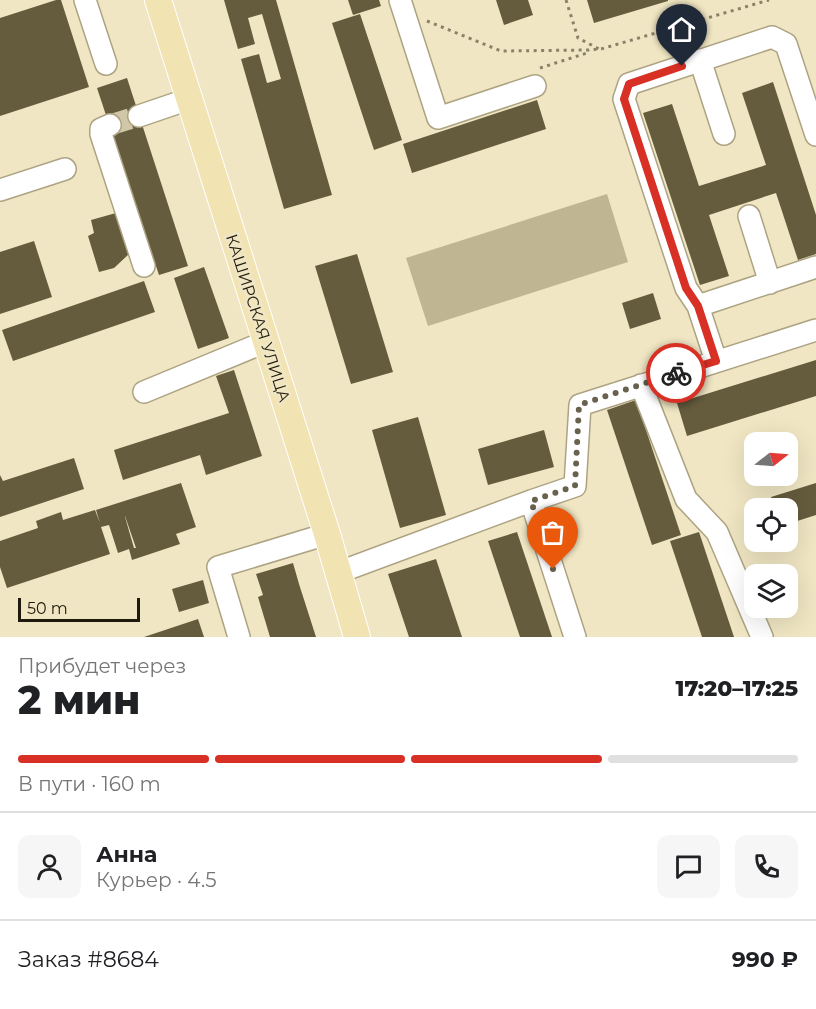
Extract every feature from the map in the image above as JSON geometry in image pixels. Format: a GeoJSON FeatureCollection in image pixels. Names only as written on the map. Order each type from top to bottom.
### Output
{"type":"FeatureCollection","features":[{"type":"Feature","properties":{"kind":"main road","name":"КАШИРСКАЯ УЛИЦА"},"geometry":{"type":"LineString","coordinates":[[158,0],[327,534],[357,637]]}},
{"type":"Feature","properties":{"kind":"lane"},"geometry":{"type":"LineString","coordinates":[[85,0],[106,64]]}},
{"type":"Feature","properties":{"kind":"lane"},"geometry":{"type":"LineString","coordinates":[[400,0],[438,118],[535,86]]}},
{"type":"Feature","properties":{"kind":"lane"},"geometry":{"type":"LineString","coordinates":[[716,361],[698,306],[686,288],[624,99],[629,84],[772,36],[786,44],[816,135]]}},
{"type":"Feature","properties":{"kind":"lane"},"geometry":{"type":"LineString","coordinates":[[700,60],[724,134]]}},
{"type":"Feature","properties":{"kind":"lane"},"geometry":{"type":"LineString","coordinates":[[139,116],[189,99]]}},
{"type":"Feature","properties":{"kind":"lane"},"geometry":{"type":"LineString","coordinates":[[110,125],[101,129],[101,134],[144,266]]}},
{"type":"Feature","properties":{"kind":"lane"},"geometry":{"type":"LineString","coordinates":[[0,190],[65,169]]}},
{"type":"Feature","properties":{"kind":"lane"},"geometry":{"type":"LineString","coordinates":[[749,216],[770,283]]}},
{"type":"Feature","properties":{"kind":"lane"},"geometry":{"type":"LineString","coordinates":[[698,306],[816,267]]}},
{"type":"Feature","properties":{"kind":"lane"},"geometry":{"type":"LineString","coordinates":[[337,573],[575,486],[579,405],[816,330]]}},
{"type":"Feature","properties":{"kind":"lane"},"geometry":{"type":"LineString","coordinates":[[144,392],[265,342]]}},
{"type":"Feature","properties":{"kind":"lane"},"geometry":{"type":"LineString","coordinates":[[640,385],[686,499],[717,532],[762,637]]}},
{"type":"Feature","properties":{"kind":"lane"},"geometry":{"type":"LineString","coordinates":[[531,501],[575,637]]}},
{"type":"Feature","properties":{"kind":"lane"},"geometry":{"type":"LineString","coordinates":[[239,637],[218,567],[327,534]]}},
{"type":"Feature","properties":{"kind":"path"},"geometry":{"type":"LineString","coordinates":[[566,0],[578,39],[601,49]]}},
{"type":"Feature","properties":{"kind":"path"},"geometry":{"type":"LineString","coordinates":[[407,22],[426,20],[501,51],[589,50],[601,49],[769,0]]}},
{"type":"Feature","properties":{"kind":"path"},"geometry":{"type":"LineString","coordinates":[[535,86],[538,69],[587,53],[589,50]]}},
{"type":"Feature","properties":{"kind":"shaded area"},"geometry":{"type":"Polygon","coordinates":[[[607,194],[628,262],[428,326],[406,258],[607,194]]]}},
{"type":"Feature","properties":{"kind":"building"},"geometry":{"type":"Polygon","coordinates":[[[61,0],[89,87],[0,116],[0,18],[61,0]]]}},
{"type":"Feature","properties":{"kind":"building"},"geometry":{"type":"Polygon","coordinates":[[[224,0],[276,0],[332,195],[284,209],[241,59],[259,54],[267,83],[281,79],[262,14],[248,18],[255,44],[238,49],[224,0]]]}},
{"type":"Feature","properties":{"kind":"building"},"geometry":{"type":"Polygon","coordinates":[[[348,0],[379,0],[381,6],[353,15],[348,0]]]}},
{"type":"Feature","properties":{"kind":"building"},"geometry":{"type":"Polygon","coordinates":[[[496,0],[528,0],[533,15],[504,25],[496,0]]]}},
{"type":"Feature","properties":{"kind":"building"},"geometry":{"type":"Polygon","coordinates":[[[587,0],[668,0],[668,1],[594,23],[587,0]]]}},
{"type":"Feature","properties":{"kind":"building"},"geometry":{"type":"Polygon","coordinates":[[[360,14],[402,140],[374,150],[332,23],[360,14]]]}},
{"type":"Feature","properties":{"kind":"building"},"geometry":{"type":"Polygon","coordinates":[[[127,78],[188,266],[159,275],[97,88],[127,78]]]}},
{"type":"Feature","properties":{"kind":"building"},"geometry":{"type":"Polygon","coordinates":[[[773,82],[816,215],[816,254],[798,260],[776,193],[709,215],[729,276],[700,285],[643,113],[672,104],[699,186],[766,165],[742,93],[773,82]]]}},
{"type":"Feature","properties":{"kind":"building"},"geometry":{"type":"Polygon","coordinates":[[[537,100],[546,129],[412,173],[403,144],[537,100]]]}},
{"type":"Feature","properties":{"kind":"building"},"geometry":{"type":"Polygon","coordinates":[[[116,213],[129,254],[114,268],[99,272],[88,236],[94,233],[91,220],[116,213]]]}},
{"type":"Feature","properties":{"kind":"building"},"geometry":{"type":"Polygon","coordinates":[[[34,241],[52,297],[0,314],[0,252],[34,241]]]}},
{"type":"Feature","properties":{"kind":"building"},"geometry":{"type":"Polygon","coordinates":[[[357,254],[393,372],[351,384],[315,266],[357,254]]]}},
{"type":"Feature","properties":{"kind":"building"},"geometry":{"type":"Polygon","coordinates":[[[204,267],[229,338],[198,349],[174,278],[204,267]]]}},
{"type":"Feature","properties":{"kind":"building"},"geometry":{"type":"Polygon","coordinates":[[[144,281],[155,312],[13,361],[2,330],[144,281]]]}},
{"type":"Feature","properties":{"kind":"building"},"geometry":{"type":"Polygon","coordinates":[[[653,293],[661,319],[630,329],[622,303],[653,293]]]}},
{"type":"Feature","properties":{"kind":"building"},"geometry":{"type":"Polygon","coordinates":[[[816,360],[816,396],[687,436],[677,403],[816,360]]]}},
{"type":"Feature","properties":{"kind":"building"},"geometry":{"type":"Polygon","coordinates":[[[234,370],[262,456],[206,475],[200,455],[123,480],[114,450],[229,413],[216,376],[234,370]]]}},
{"type":"Feature","properties":{"kind":"building"},"geometry":{"type":"Polygon","coordinates":[[[636,400],[681,535],[652,545],[607,410],[636,400]]]}},
{"type":"Feature","properties":{"kind":"building"},"geometry":{"type":"Polygon","coordinates":[[[418,417],[446,515],[400,528],[372,430],[418,417]]]}},
{"type":"Feature","properties":{"kind":"building"},"geometry":{"type":"Polygon","coordinates":[[[544,430],[554,467],[488,485],[478,449],[544,430]]]}},
{"type":"Feature","properties":{"kind":"building"},"geometry":{"type":"Polygon","coordinates":[[[74,458],[84,489],[0,517],[0,475],[3,481],[74,458]]]}},
{"type":"Feature","properties":{"kind":"building"},"geometry":{"type":"Polygon","coordinates":[[[181,483],[196,527],[176,534],[180,544],[132,560],[129,549],[118,553],[109,525],[101,527],[110,554],[7,588],[0,567],[0,541],[38,528],[36,521],[61,512],[63,520],[95,510],[100,523],[96,510],[181,483]],[[125,516],[134,548],[136,548],[125,516]]]}},
{"type":"Feature","properties":{"kind":"building"},"geometry":{"type":"Polygon","coordinates":[[[816,483],[816,515],[798,521],[798,498],[771,497],[816,483]]]}},
{"type":"Feature","properties":{"kind":"building"},"geometry":{"type":"Polygon","coordinates":[[[517,532],[552,637],[520,637],[488,541],[517,532]]]}},
{"type":"Feature","properties":{"kind":"building"},"geometry":{"type":"Polygon","coordinates":[[[699,532],[734,637],[702,637],[670,541],[699,532]]]}},
{"type":"Feature","properties":{"kind":"building"},"geometry":{"type":"Polygon","coordinates":[[[436,559],[462,637],[409,637],[388,574],[436,559]]]}},
{"type":"Feature","properties":{"kind":"building"},"geometry":{"type":"Polygon","coordinates":[[[293,563],[316,637],[270,637],[258,597],[263,595],[256,574],[293,563]]]}},
{"type":"Feature","properties":{"kind":"building"},"geometry":{"type":"Polygon","coordinates":[[[203,580],[209,603],[179,612],[172,589],[203,580]]]}},
{"type":"Feature","properties":{"kind":"building"},"geometry":{"type":"Polygon","coordinates":[[[198,619],[204,637],[144,637],[198,619]]]}},
{"type":"Feature","properties":{"kind":"tunnel"},"geometry":{"type":"LineString","coordinates":[[110,125],[139,116]]}},
{"type":"Feature","properties":{"kind":"way so far"},"geometry":{"type":"LineString","coordinates":[[553,569],[531,501],[575,486],[579,405],[676,373]]}},
{"type":"Feature","properties":{"kind":"route"},"geometry":{"type":"LineString","coordinates":[[676,373],[716,361],[698,306],[686,288],[624,99],[629,84],[682,66]]}}]}
